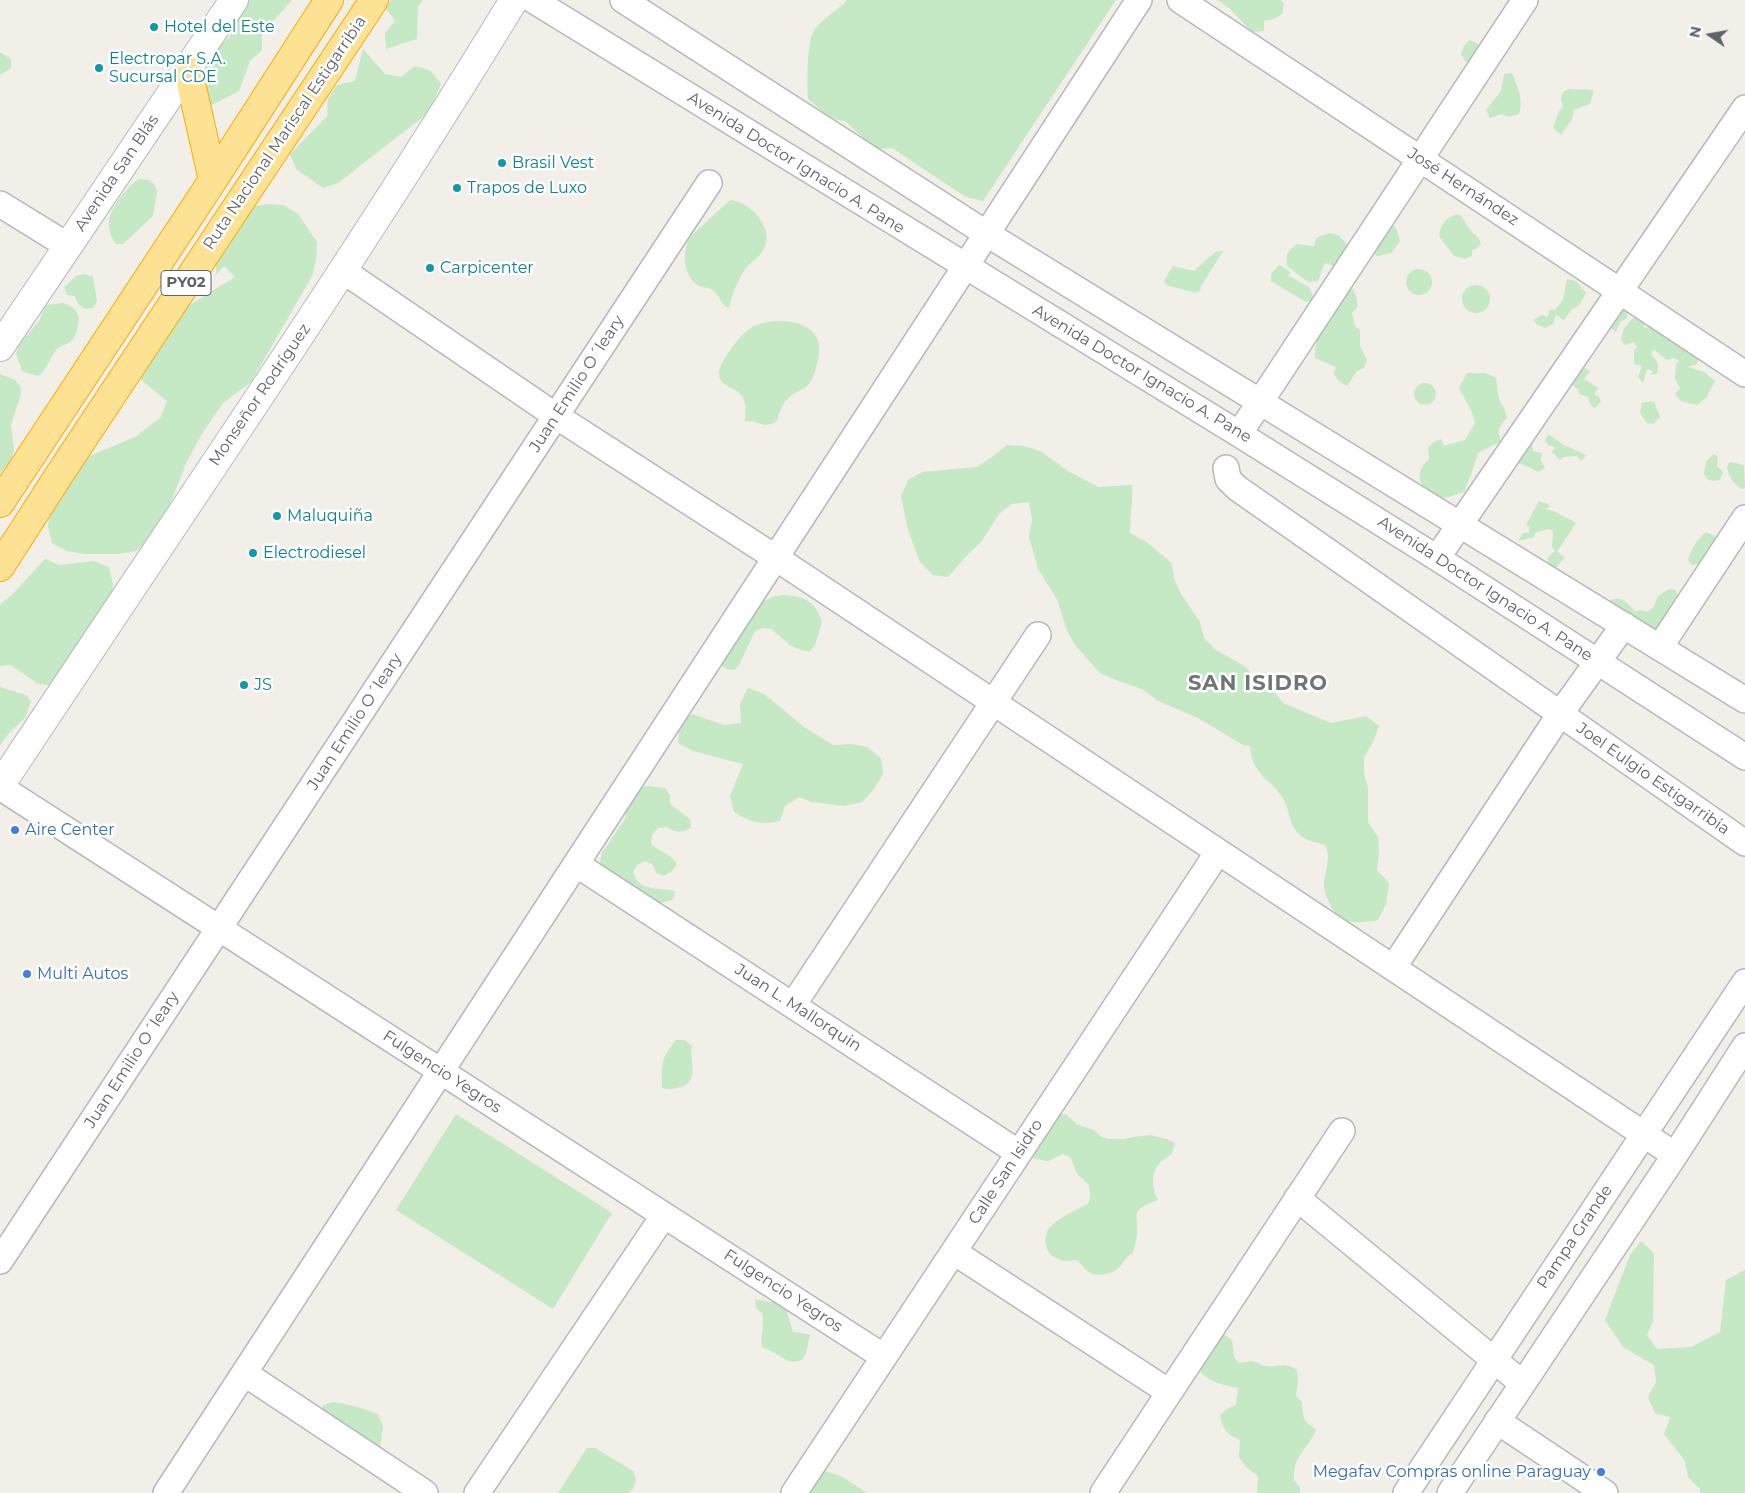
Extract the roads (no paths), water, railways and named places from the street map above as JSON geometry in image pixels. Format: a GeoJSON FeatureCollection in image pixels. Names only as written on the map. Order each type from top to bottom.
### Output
{"type":"FeatureCollection","features":[{"type":"Feature","properties":{"kind":"highway","name":"Ruta Nacional Mariscal Estigarribia"},"geometry":{"type":"LineString","coordinates":[[0,503],[329,0]]}},
{"type":"Feature","properties":{"kind":"highway","name":"Ruta Nacional Mariscal Estigarribia"},"geometry":{"type":"LineString","coordinates":[[0,567],[78,446],[374,0]]}},
{"type":"Feature","properties":{"kind":"highway"},"geometry":{"type":"LineString","coordinates":[[188,70],[213,180]]}},
{"type":"Feature","properties":{"kind":"street","name":"Avenida San Blás"},"geometry":{"type":"LineString","coordinates":[[0,347],[234,0]]}},
{"type":"Feature","properties":{"kind":"street","name":"Monseñor Rodríguez"},"geometry":{"type":"LineString","coordinates":[[0,787],[342,270],[461,87],[514,0]]}},
{"type":"Feature","properties":{"kind":"street","name":"Avenida Doctor Ignacio A. Pane"},"geometry":{"type":"LineString","coordinates":[[533,0],[1239,434],[1437,558],[1745,757]]}},
{"type":"Feature","properties":{"kind":"street"},"geometry":{"type":"LineString","coordinates":[[624,0],[987,234],[1745,700]]}},
{"type":"Feature","properties":{"kind":"street"},"geometry":{"type":"LineString","coordinates":[[166,1493],[1139,0]]}},
{"type":"Feature","properties":{"kind":"street","name":"José Hernández"},"geometry":{"type":"LineString","coordinates":[[1180,0],[1745,374]]}},
{"type":"Feature","properties":{"kind":"street"},"geometry":{"type":"LineString","coordinates":[[1239,434],[1525,0]]}},
{"type":"Feature","properties":{"kind":"street"},"geometry":{"type":"LineString","coordinates":[[1437,558],[1745,108]]}},
{"type":"Feature","properties":{"kind":"street","name":"Juan Emilio O´leary"},"geometry":{"type":"LineString","coordinates":[[0,1261],[709,183]]}},
{"type":"Feature","properties":{"kind":"street"},"geometry":{"type":"LineString","coordinates":[[0,204],[68,246]]}},
{"type":"Feature","properties":{"kind":"street"},"geometry":{"type":"LineString","coordinates":[[342,270],[556,416],[776,558],[1675,1155]]}},
{"type":"Feature","properties":{"kind":"street","name":"Joel Eulgio Estigarribia"},"geometry":{"type":"LineString","coordinates":[[1226,468],[1228,479],[1237,488],[1745,843]]}},
{"type":"Feature","properties":{"kind":"street"},"geometry":{"type":"LineString","coordinates":[[1660,647],[1745,518]]}},
{"type":"Feature","properties":{"kind":"street"},"geometry":{"type":"LineString","coordinates":[[1393,968],[1560,714],[1624,625]]}},
{"type":"Feature","properties":{"kind":"street"},"geometry":{"type":"LineString","coordinates":[[793,1005],[1038,635]]}},
{"type":"Feature","properties":{"kind":"street","name":"Fulgencio Yegros"},"geometry":{"type":"LineString","coordinates":[[0,787],[884,1357]]}},
{"type":"Feature","properties":{"kind":"street","name":"Calle San Isidro"},"geometry":{"type":"LineString","coordinates":[[794,1493],[1218,852]]}},
{"type":"Feature","properties":{"kind":"street","name":"Juan L. Mallorquin"},"geometry":{"type":"LineString","coordinates":[[576,864],[1019,1153]]}},
{"type":"Feature","properties":{"kind":"street","name":"Pampa Grande"},"geometry":{"type":"LineString","coordinates":[[1406,1493],[1745,982]]}},
{"type":"Feature","properties":{"kind":"street"},"geometry":{"type":"LineString","coordinates":[[1450,1493],[1675,1155],[1737,1074],[1745,1046]]}},
{"type":"Feature","properties":{"kind":"street"},"geometry":{"type":"LineString","coordinates":[[1103,1493],[1342,1131]]}},
{"type":"Feature","properties":{"kind":"street"},"geometry":{"type":"LineString","coordinates":[[1297,1198],[1522,1384]]}},
{"type":"Feature","properties":{"kind":"street"},"geometry":{"type":"LineString","coordinates":[[477,1493],[664,1215]]}},
{"type":"Feature","properties":{"kind":"street"},"geometry":{"type":"LineString","coordinates":[[954,1252],[1169,1392]]}},
{"type":"Feature","properties":{"kind":"street"},"geometry":{"type":"LineString","coordinates":[[244,1373],[425,1493]]}},
{"type":"Feature","properties":{"kind":"street"},"geometry":{"type":"LineString","coordinates":[[1497,1421],[1605,1493]]}},
{"type":"Feature","properties":{"kind":"place","name":"Hotel del Este"},"geometry":{"type":"Point","coordinates":[154,27]}},
{"type":"Feature","properties":{"kind":"place","name":"Electropar S.A. Sucursal CDE"},"geometry":{"type":"Point","coordinates":[99,68]}},
{"type":"Feature","properties":{"kind":"place","name":"Brasil Vest"},"geometry":{"type":"Point","coordinates":[502,163]}},
{"type":"Feature","properties":{"kind":"place","name":"Trapos de Luxo"},"geometry":{"type":"Point","coordinates":[457,188]}},
{"type":"Feature","properties":{"kind":"place","name":"Carpicenter"},"geometry":{"type":"Point","coordinates":[430,268]}},
{"type":"Feature","properties":{"kind":"place","name":"Maluquiña"},"geometry":{"type":"Point","coordinates":[277,516]}},
{"type":"Feature","properties":{"kind":"place","name":"Electrodiesel"},"geometry":{"type":"Point","coordinates":[253,553]}},
{"type":"Feature","properties":{"kind":"place","name":"JS"},"geometry":{"type":"Point","coordinates":[244,685]}},
{"type":"Feature","properties":{"kind":"place","name":"Aire Center"},"geometry":{"type":"Point","coordinates":[15,830]}},
{"type":"Feature","properties":{"kind":"place","name":"Multi Autos"},"geometry":{"type":"Point","coordinates":[27,974]}},
{"type":"Feature","properties":{"kind":"place","name":"Megafav Compras online Paraguay"},"geometry":{"type":"Point","coordinates":[1601,1472]}},
{"type":"Feature","properties":{"kind":"district","name":"SAN ISIDRO"},"geometry":{"type":"Point","coordinates":[1258,684]}}]}
